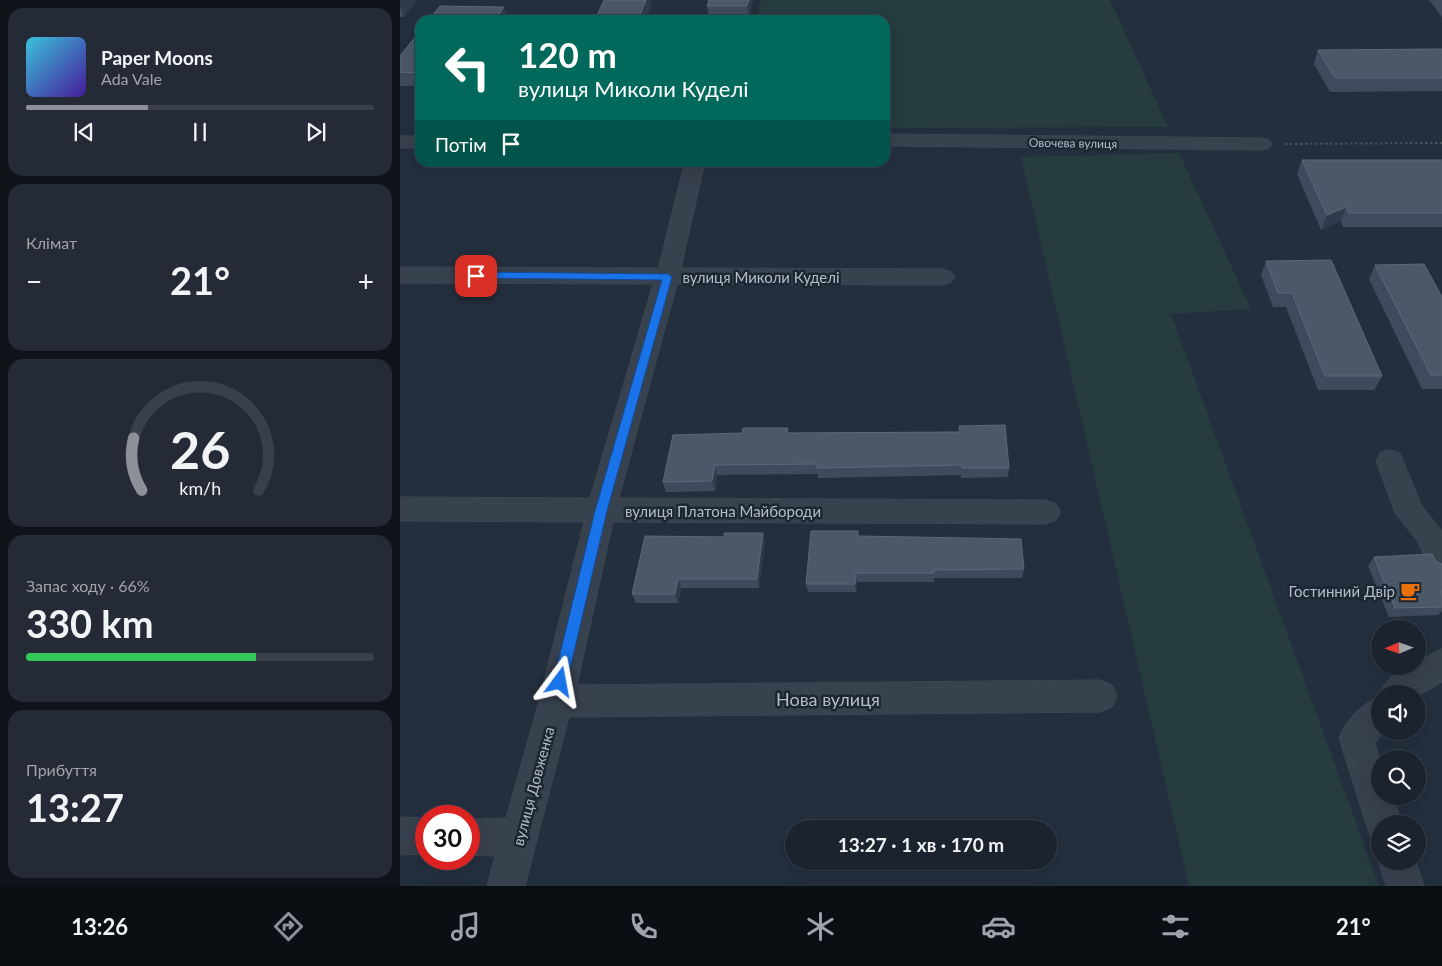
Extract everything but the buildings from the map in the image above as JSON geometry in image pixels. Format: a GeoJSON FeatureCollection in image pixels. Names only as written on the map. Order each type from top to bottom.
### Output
{"type":"FeatureCollection","features":[{"type":"Feature","properties":{"kind":"street","name":"Овочева вулиця"},"geometry":{"type":"LineString","coordinates":[[890,140],[1262,144]]}},
{"type":"Feature","properties":{"kind":"street"},"geometry":{"type":"LineString","coordinates":[[400,142],[415,142]]}},
{"type":"Feature","properties":{"kind":"street","name":"вулиця Довженка"},"geometry":{"type":"LineString","coordinates":[[506,886],[556,701],[601,511],[668,277],[694,167]]}},
{"type":"Feature","properties":{"kind":"street","name":"вулиця Миколи Куделі"},"geometry":{"type":"LineString","coordinates":[[400,275],[942,277]]}},
{"type":"Feature","properties":{"kind":"street"},"geometry":{"type":"LineString","coordinates":[[1390,462],[1410,513],[1428,533],[1442,561]]}},
{"type":"Feature","properties":{"kind":"street","name":"вулиця Платона Майбороди"},"geometry":{"type":"LineString","coordinates":[[400,509],[1046,512]]}},
{"type":"Feature","properties":{"kind":"street"},"geometry":{"type":"LineString","coordinates":[[1406,685],[1442,664]]}},
{"type":"Feature","properties":{"kind":"street","name":"Нова вулиця"},"geometry":{"type":"LineString","coordinates":[[556,701],[1100,696]]}},
{"type":"Feature","properties":{"kind":"street"},"geometry":{"type":"LineString","coordinates":[[1371,722],[1356,738],[1381,815]]}},
{"type":"Feature","properties":{"kind":"street"},"geometry":{"type":"LineString","coordinates":[[400,836],[415,836]]}},
{"type":"Feature","properties":{"kind":"street"},"geometry":{"type":"LineString","coordinates":[[480,837],[520,837]]}},
{"type":"Feature","properties":{"kind":"street"},"geometry":{"type":"LineString","coordinates":[[1400,870],[1405,886]]}},
{"type":"Feature","properties":{"kind":"path"},"geometry":{"type":"LineString","coordinates":[[1262,144],[1442,143]]}},
{"type":"Feature","properties":{"kind":"green space"},"geometry":{"type":"Polygon","coordinates":[[[761,0],[1110,0],[1168,127],[890,128],[890,15],[758,15],[761,0]]]}},
{"type":"Feature","properties":{"kind":"green space"},"geometry":{"type":"Polygon","coordinates":[[[1179,153],[1251,309],[1171,314],[1371,864],[1371,870],[1373,870],[1379,886],[1189,886],[1021,157],[1179,153]]]}},
{"type":"Feature","properties":{"kind":"place","name":"Гостинний Двір"},"geometry":{"type":"Point","coordinates":[1410,591]}},
{"type":"Feature","properties":{"kind":"route"},"geometry":{"type":"LineString","coordinates":[[476,276],[668,277],[601,511],[560,682]]}}]}
